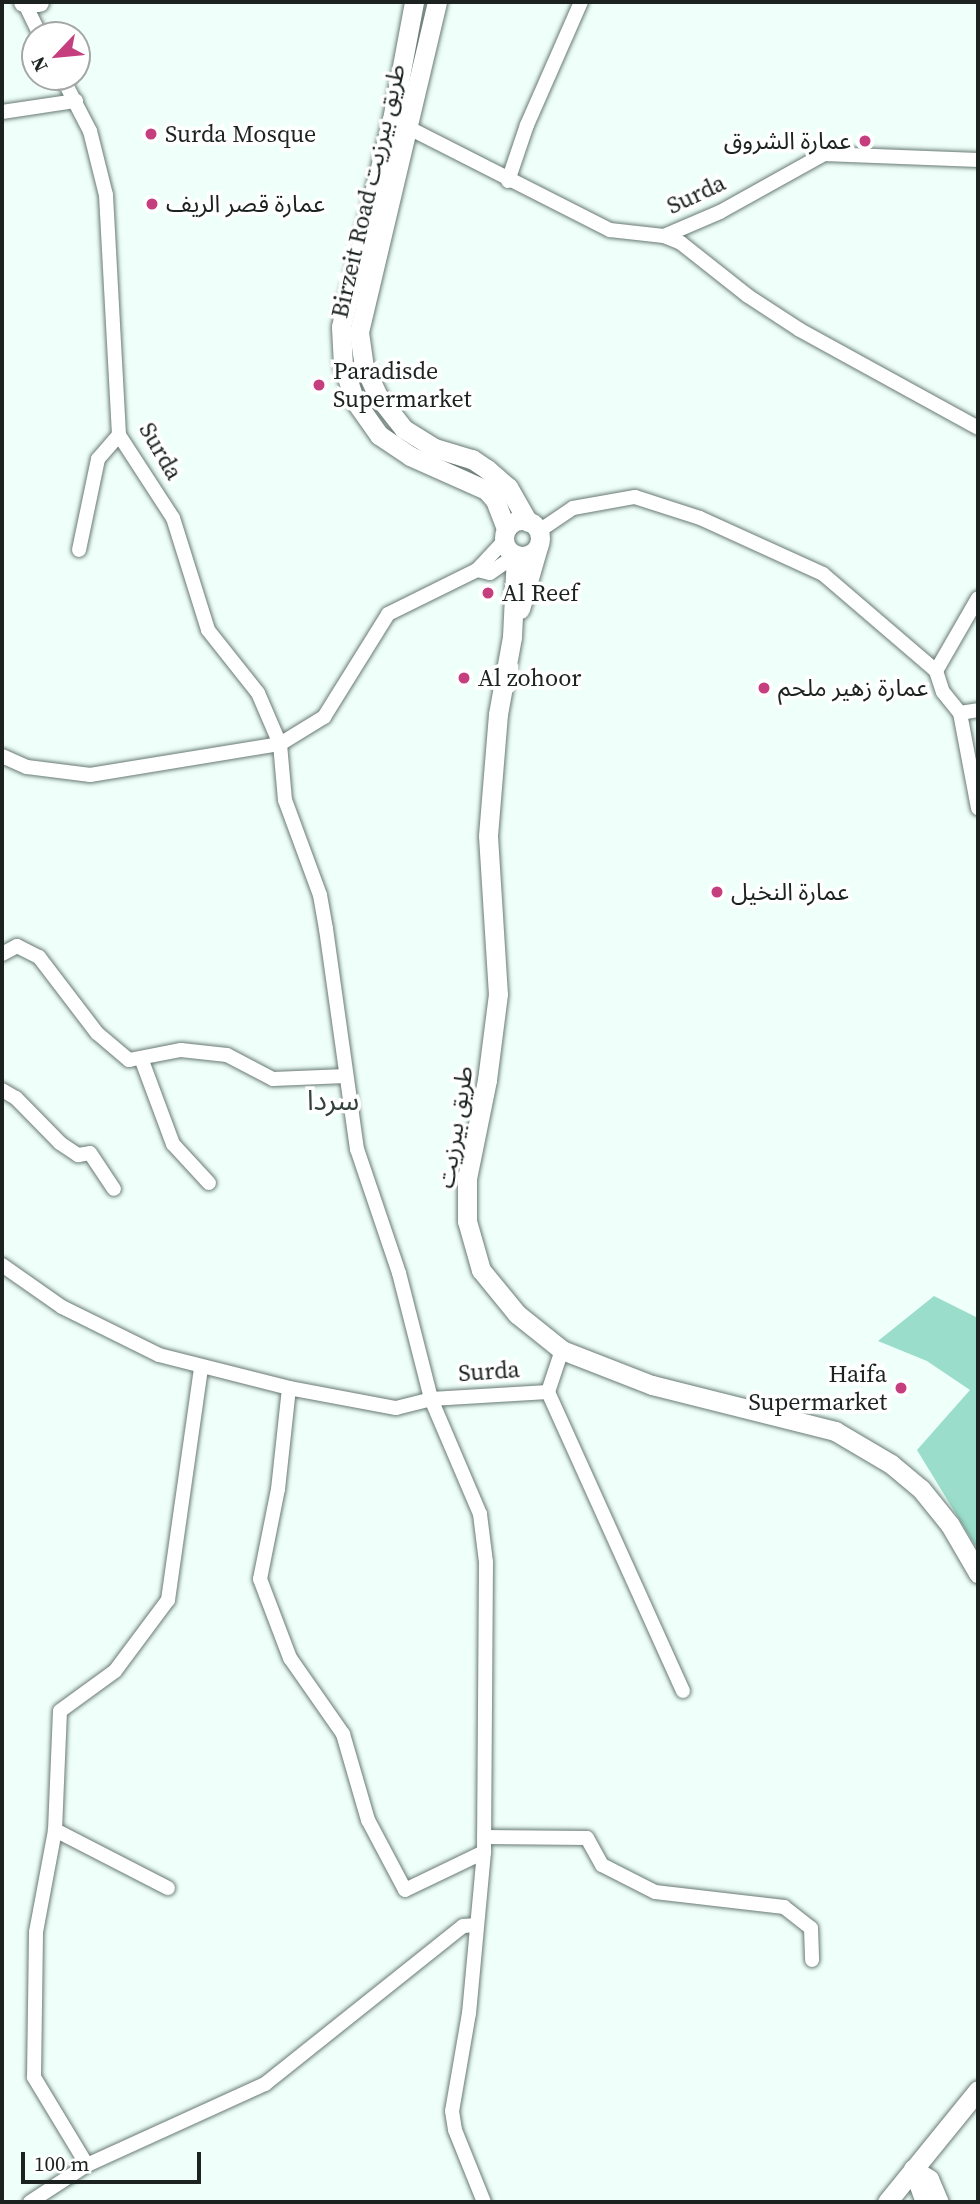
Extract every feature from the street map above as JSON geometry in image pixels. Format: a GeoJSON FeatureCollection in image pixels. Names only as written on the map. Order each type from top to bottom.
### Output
{"type":"FeatureCollection","features":[{"type":"Feature","properties":{"kind":"main road","name":"Birzeit Road طريق بيرزيت"},"geometry":{"type":"LineString","coordinates":[[414,2],[400,123],[359,332],[364,366],[378,396],[404,429],[435,448],[472,458],[487,469],[508,486],[535,533]]}},
{"type":"Feature","properties":{"kind":"main road","name":"Birzeit Road طريق بيرزيت"},"geometry":{"type":"LineString","coordinates":[[437,2],[341,327],[343,365],[355,401],[379,435],[410,456],[486,490],[495,500],[509,542],[513,596],[512,637]]}},
{"type":"Feature","properties":{"kind":"main road"},"geometry":{"type":"LineString","coordinates":[[512,523],[535,533],[528,555],[509,542],[512,523]]}},
{"type":"Feature","properties":{"kind":"main road"},"geometry":{"type":"LineString","coordinates":[[512,637],[535,533]]}},
{"type":"Feature","properties":{"kind":"main road","name":"طريق بيرزيت"},"geometry":{"type":"LineString","coordinates":[[512,637],[498,714],[488,836],[498,995],[488,1080],[467,1178],[467,1221],[481,1270],[497,1293],[562,1350],[652,1385],[835,1431],[891,1464],[922,1489],[950,1525],[978,1573]]}},
{"type":"Feature","properties":{"kind":"main road"},"geometry":{"type":"LineString","coordinates":[[887,2202],[978,2091]]}},
{"type":"Feature","properties":{"kind":"main road"},"geometry":{"type":"LineString","coordinates":[[913,2169],[925,2202]]}},
{"type":"Feature","properties":{"kind":"main road"},"geometry":{"type":"LineString","coordinates":[[913,2169],[929,2179],[939,2202]]}},
{"type":"Feature","properties":{"kind":"street"},"geometry":{"type":"LineString","coordinates":[[508,181],[527,125],[581,2]]}},
{"type":"Feature","properties":{"kind":"street"},"geometry":{"type":"LineString","coordinates":[[29,3],[35,21]]}},
{"type":"Feature","properties":{"kind":"street","name":"Surda"},"geometry":{"type":"LineString","coordinates":[[70,91],[99,160],[106,195],[119,435],[173,518],[208,630],[258,693],[279,744],[285,800],[320,895],[357,1149],[399,1273],[431,1399],[480,1514],[484,1550],[484,1852],[469,2013],[452,2110],[455,2130],[484,2202]]}},
{"type":"Feature","properties":{"kind":"street"},"geometry":{"type":"LineString","coordinates":[[2,112],[76,102]]}},
{"type":"Feature","properties":{"kind":"street","name":"Surda"},"geometry":{"type":"LineString","coordinates":[[400,123],[508,181],[610,230],[664,236],[720,212],[824,154],[978,160]]}},
{"type":"Feature","properties":{"kind":"street"},"geometry":{"type":"LineString","coordinates":[[664,236],[681,243],[748,296],[800,330],[978,428]]}},
{"type":"Feature","properties":{"kind":"street"},"geometry":{"type":"LineString","coordinates":[[79,550],[98,459],[119,435]]}},
{"type":"Feature","properties":{"kind":"street"},"geometry":{"type":"LineString","coordinates":[[535,533],[573,508],[635,497],[700,518],[823,574],[936,671],[943,692],[960,713],[978,808]]}},
{"type":"Feature","properties":{"kind":"street"},"geometry":{"type":"LineString","coordinates":[[2,756],[27,767],[90,775],[279,744],[324,717],[388,614],[484,572],[509,542]]}},
{"type":"Feature","properties":{"kind":"street"},"geometry":{"type":"LineString","coordinates":[[484,572],[513,596]]}},
{"type":"Feature","properties":{"kind":"street"},"geometry":{"type":"LineString","coordinates":[[936,671],[978,598]]}},
{"type":"Feature","properties":{"kind":"street"},"geometry":{"type":"LineString","coordinates":[[960,713],[978,710]]}},
{"type":"Feature","properties":{"kind":"street"},"geometry":{"type":"LineString","coordinates":[[2,954],[17,946],[39,957],[97,1033],[129,1060],[181,1051],[228,1055],[273,1079],[346,1076]]}},
{"type":"Feature","properties":{"kind":"street"},"geometry":{"type":"LineString","coordinates":[[141,1058],[173,1144],[209,1183]]}},
{"type":"Feature","properties":{"kind":"street"},"geometry":{"type":"LineString","coordinates":[[2,1090],[16,1098],[60,1143],[78,1155],[90,1153],[114,1189]]}},
{"type":"Feature","properties":{"kind":"street","name":"Surda"},"geometry":{"type":"LineString","coordinates":[[2,1265],[62,1307],[159,1355],[289,1388],[396,1408],[431,1399],[548,1392],[562,1350]]}},
{"type":"Feature","properties":{"kind":"street"},"geometry":{"type":"LineString","coordinates":[[87,2165],[34,2077],[36,1932],[55,1830],[61,1711],[116,1671],[168,1600],[201,1367]]}},
{"type":"Feature","properties":{"kind":"street"},"geometry":{"type":"LineString","coordinates":[[289,1388],[278,1489],[260,1579],[290,1658],[343,1734],[368,1820],[405,1890],[484,1852]]}},
{"type":"Feature","properties":{"kind":"street"},"geometry":{"type":"LineString","coordinates":[[548,1392],[683,1691]]}},
{"type":"Feature","properties":{"kind":"street"},"geometry":{"type":"LineString","coordinates":[[55,1830],[168,1888]]}},
{"type":"Feature","properties":{"kind":"street"},"geometry":{"type":"LineString","coordinates":[[484,1836],[587,1838],[602,1865],[655,1892],[783,1907],[811,1928],[813,1960]]}},
{"type":"Feature","properties":{"kind":"street"},"geometry":{"type":"LineString","coordinates":[[30,2202],[87,2165],[265,2084],[463,1926],[477,1925]]}},
{"type":"Feature","properties":{"kind":"green space"},"geometry":{"type":"Polygon","coordinates":[[[934,1296],[978,1318],[978,1550],[917,1450],[970,1390],[927,1361],[878,1341],[934,1296]]]}},
{"type":"Feature","properties":{"kind":"place","name":"Surda Mosque"},"geometry":{"type":"Point","coordinates":[151,134]}},
{"type":"Feature","properties":{"kind":"place","name":"عمارة الشروق"},"geometry":{"type":"Point","coordinates":[865,141]}},
{"type":"Feature","properties":{"kind":"place","name":"عمارة قصر الريف"},"geometry":{"type":"Point","coordinates":[152,204]}},
{"type":"Feature","properties":{"kind":"place","name":"Paradisde Supermarket"},"geometry":{"type":"Point","coordinates":[319,385]}},
{"type":"Feature","properties":{"kind":"place","name":"Al Reef"},"geometry":{"type":"Point","coordinates":[488,593]}},
{"type":"Feature","properties":{"kind":"place","name":"Al zohoor"},"geometry":{"type":"Point","coordinates":[464,678]}},
{"type":"Feature","properties":{"kind":"place","name":"عمارة زهير ملحم"},"geometry":{"type":"Point","coordinates":[764,688]}},
{"type":"Feature","properties":{"kind":"place","name":"عمارة النخيل"},"geometry":{"type":"Point","coordinates":[717,892]}},
{"type":"Feature","properties":{"kind":"place","name":"Haifa Supermarket"},"geometry":{"type":"Point","coordinates":[901,1388]}},
{"type":"Feature","properties":{"kind":"district","name":"سردا"},"geometry":{"type":"Point","coordinates":[333,1100]}}]}
